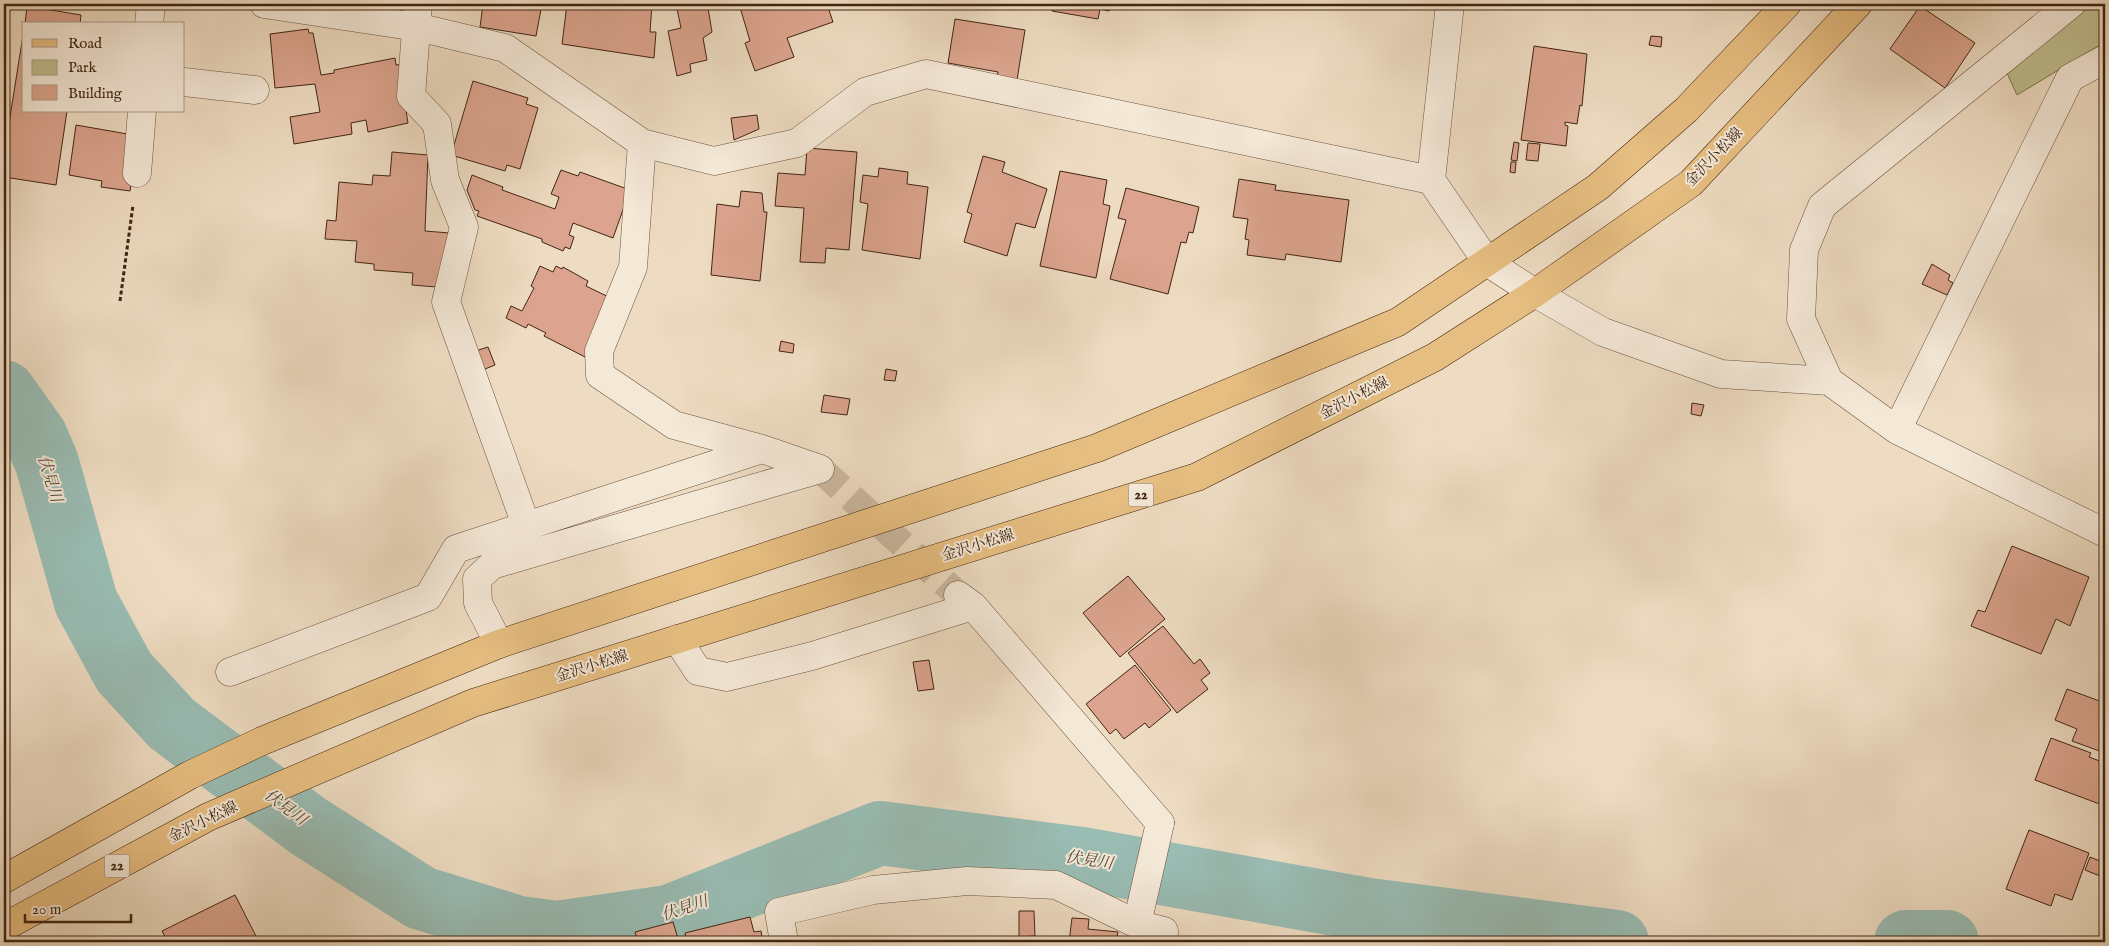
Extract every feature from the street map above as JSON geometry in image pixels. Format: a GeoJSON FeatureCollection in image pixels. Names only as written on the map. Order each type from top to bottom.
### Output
{"type":"FeatureCollection","features":[{"type":"Feature","properties":{"kind":"main road"},"geometry":{"type":"LineString","coordinates":[[4,879],[190,776],[262,741],[499,644],[1097,448],[1398,322],[1598,187],[1686,110],[1787,4]]}},
{"type":"Feature","properties":{"kind":"main road","name":"金沢小松線"},"geometry":{"type":"LineString","coordinates":[[4,927],[208,817],[473,703],[1197,477],[1435,357],[1534,293],[1691,183],[1858,4]]}},
{"type":"Feature","properties":{"kind":"street"},"geometry":{"type":"LineString","coordinates":[[150,22],[151,4]]}},
{"type":"Feature","properties":{"kind":"street"},"geometry":{"type":"LineString","coordinates":[[264,4],[417,15],[505,48],[642,143],[714,161],[797,143],[865,92],[926,74],[1431,180]]}},
{"type":"Feature","properties":{"kind":"street"},"geometry":{"type":"LineString","coordinates":[[1450,4],[1431,180],[1487,262],[1534,293],[1603,332],[1721,374],[1829,381]]}},
{"type":"Feature","properties":{"kind":"street"},"geometry":{"type":"LineString","coordinates":[[2071,4],[1822,206],[1804,250],[1801,319],[1829,381],[1898,430],[2104,531]]}},
{"type":"Feature","properties":{"kind":"street"},"geometry":{"type":"LineString","coordinates":[[417,15],[411,96],[437,124],[445,180],[464,227],[446,302],[526,525]]}},
{"type":"Feature","properties":{"kind":"street"},"geometry":{"type":"LineString","coordinates":[[1898,430],[2070,78],[2105,59]]}},
{"type":"Feature","properties":{"kind":"street"},"geometry":{"type":"LineString","coordinates":[[185,82],[255,90]]}},
{"type":"Feature","properties":{"kind":"street"},"geometry":{"type":"LineString","coordinates":[[137,173],[142,112]]}},
{"type":"Feature","properties":{"kind":"street"},"geometry":{"type":"LineString","coordinates":[[499,644],[478,603],[476,579],[492,565],[820,469],[762,449],[674,425],[600,375],[599,351],[633,267],[642,143]]}},
{"type":"Feature","properties":{"kind":"street"},"geometry":{"type":"LineString","coordinates":[[230,672],[428,597],[456,549],[762,449]]}},
{"type":"Feature","properties":{"kind":"street"},"geometry":{"type":"LineString","coordinates":[[677,639],[698,671],[727,677],[812,656],[965,600],[1160,823],[1137,924]]}},
{"type":"Feature","properties":{"kind":"street"},"geometry":{"type":"LineString","coordinates":[[784,942],[779,912],[873,890],[966,881],[1056,885],[1137,924],[1164,931],[1163,942]]}},
{"type":"Feature","properties":{"kind":"path"},"geometry":{"type":"LineString","coordinates":[[120,301],[137,173]]}},
{"type":"Feature","properties":{"kind":"green space"},"geometry":{"type":"Polygon","coordinates":[[[2092,4],[2105,4],[2105,42],[2017,95],[2007,73],[2092,4]]]}},
{"type":"Feature","properties":{"kind":"building"},"geometry":{"type":"Polygon","coordinates":[[[483,4],[542,4],[536,36],[480,27],[483,4]]]}},
{"type":"Feature","properties":{"kind":"building"},"geometry":{"type":"Polygon","coordinates":[[[567,4],[652,4],[650,32],[656,32],[654,58],[562,44],[567,4]]]}},
{"type":"Feature","properties":{"kind":"building"},"geometry":{"type":"Polygon","coordinates":[[[676,4],[720,6],[708,8],[712,32],[703,38],[707,60],[690,64],[691,72],[677,76],[668,31],[681,28],[676,4]]]}},
{"type":"Feature","properties":{"kind":"building"},"geometry":{"type":"Polygon","coordinates":[[[739,4],[827,4],[833,22],[787,38],[794,57],[755,71],[745,43],[750,41],[739,4]]]}},
{"type":"Feature","properties":{"kind":"building"},"geometry":{"type":"Polygon","coordinates":[[[1053,4],[1110,4],[1109,11],[1100,9],[1098,19],[1052,11],[1053,4]]]}},
{"type":"Feature","properties":{"kind":"building"},"geometry":{"type":"Polygon","coordinates":[[[27,6],[81,15],[80,22],[25,22],[27,6]]]}},
{"type":"Feature","properties":{"kind":"building"},"geometry":{"type":"Polygon","coordinates":[[[1920,6],[1975,43],[1945,88],[1890,49],[1920,6]]]}},
{"type":"Feature","properties":{"kind":"building"},"geometry":{"type":"Polygon","coordinates":[[[955,19],[1025,30],[1017,80],[997,77],[998,72],[948,63],[955,19]]]}},
{"type":"Feature","properties":{"kind":"building"},"geometry":{"type":"Polygon","coordinates":[[[308,29],[309,33],[313,33],[321,75],[334,73],[334,70],[395,58],[396,65],[405,64],[403,92],[408,123],[368,132],[366,120],[351,123],[352,134],[294,144],[290,117],[320,112],[315,84],[275,88],[270,34],[308,29]]]}},
{"type":"Feature","properties":{"kind":"building"},"geometry":{"type":"Polygon","coordinates":[[[1651,36],[1662,37],[1661,47],[1649,45],[1651,36]]]}},
{"type":"Feature","properties":{"kind":"building"},"geometry":{"type":"Polygon","coordinates":[[[22,42],[22,112],[67,112],[56,185],[4,177],[7,141],[4,141],[4,122],[9,123],[22,42]]]}},
{"type":"Feature","properties":{"kind":"building"},"geometry":{"type":"Polygon","coordinates":[[[1534,46],[1587,54],[1582,106],[1580,105],[1577,124],[1565,122],[1565,125],[1568,126],[1566,146],[1521,140],[1534,46]]]}},
{"type":"Feature","properties":{"kind":"building"},"geometry":{"type":"Polygon","coordinates":[[[473,81],[528,98],[526,104],[538,108],[520,169],[507,165],[505,171],[451,155],[473,81]]]}},
{"type":"Feature","properties":{"kind":"building"},"geometry":{"type":"Polygon","coordinates":[[[757,115],[759,129],[734,140],[731,118],[757,115]]]}},
{"type":"Feature","properties":{"kind":"building"},"geometry":{"type":"Polygon","coordinates":[[[76,125],[139,136],[130,191],[101,187],[102,181],[69,175],[76,125]]]}},
{"type":"Feature","properties":{"kind":"building"},"geometry":{"type":"Polygon","coordinates":[[[1514,142],[1519,143],[1517,161],[1511,160],[1514,142]]]}},
{"type":"Feature","properties":{"kind":"building"},"geometry":{"type":"Polygon","coordinates":[[[1528,143],[1540,144],[1538,161],[1526,160],[1528,143]]]}},
{"type":"Feature","properties":{"kind":"building"},"geometry":{"type":"Polygon","coordinates":[[[807,148],[857,152],[849,250],[826,248],[825,263],[800,262],[804,208],[775,206],[778,173],[805,175],[807,148]]]}},
{"type":"Feature","properties":{"kind":"building"},"geometry":{"type":"Polygon","coordinates":[[[392,152],[428,155],[425,231],[462,234],[449,288],[412,285],[413,273],[374,270],[374,264],[355,262],[357,241],[325,239],[327,220],[336,221],[339,182],[372,185],[373,175],[390,176],[392,152]]]}},
{"type":"Feature","properties":{"kind":"building"},"geometry":{"type":"Polygon","coordinates":[[[983,156],[1005,162],[1002,172],[1047,189],[1035,228],[1016,223],[1007,256],[964,242],[972,214],[967,212],[983,156]]]}},
{"type":"Feature","properties":{"kind":"building"},"geometry":{"type":"Polygon","coordinates":[[[1511,162],[1516,162],[1515,173],[1510,172],[1511,162]]]}},
{"type":"Feature","properties":{"kind":"building"},"geometry":{"type":"Polygon","coordinates":[[[879,168],[908,172],[907,184],[928,187],[920,259],[862,250],[868,204],[860,202],[863,175],[878,177],[879,168]]]}},
{"type":"Feature","properties":{"kind":"building"},"geometry":{"type":"Polygon","coordinates":[[[561,170],[578,176],[580,172],[630,190],[613,238],[573,223],[569,235],[574,237],[570,249],[565,247],[563,251],[542,242],[542,239],[477,216],[479,211],[475,210],[467,190],[472,175],[503,187],[502,190],[555,209],[559,197],[551,194],[561,170]]]}},
{"type":"Feature","properties":{"kind":"building"},"geometry":{"type":"Polygon","coordinates":[[[1060,171],[1107,180],[1103,204],[1110,206],[1096,278],[1040,266],[1060,171]]]}},
{"type":"Feature","properties":{"kind":"building"},"geometry":{"type":"Polygon","coordinates":[[[1239,179],[1276,185],[1275,190],[1349,200],[1341,262],[1286,254],[1285,260],[1247,255],[1249,240],[1245,239],[1248,219],[1233,217],[1239,179]]]}},
{"type":"Feature","properties":{"kind":"building"},"geometry":{"type":"Polygon","coordinates":[[[1126,188],[1199,207],[1193,233],[1189,232],[1186,243],[1181,242],[1168,294],[1110,279],[1126,220],[1118,218],[1126,188]]]}},
{"type":"Feature","properties":{"kind":"building"},"geometry":{"type":"Polygon","coordinates":[[[741,191],[762,193],[764,212],[767,212],[760,281],[711,275],[717,204],[739,207],[741,191]]]}},
{"type":"Feature","properties":{"kind":"building"},"geometry":{"type":"Polygon","coordinates":[[[1932,264],[1950,275],[1948,280],[1953,283],[1947,295],[1922,284],[1932,264]]]}},
{"type":"Feature","properties":{"kind":"building"},"geometry":{"type":"Polygon","coordinates":[[[540,266],[553,272],[556,266],[562,269],[563,267],[588,281],[586,286],[621,303],[593,361],[544,336],[546,333],[528,324],[526,328],[506,318],[511,306],[522,311],[534,288],[531,286],[540,266]]]}},
{"type":"Feature","properties":{"kind":"building"},"geometry":{"type":"Polygon","coordinates":[[[781,341],[794,344],[793,353],[779,351],[781,341]]]}},
{"type":"Feature","properties":{"kind":"building"},"geometry":{"type":"Polygon","coordinates":[[[488,347],[495,365],[480,371],[472,352],[488,347]]]}},
{"type":"Feature","properties":{"kind":"building"},"geometry":{"type":"Polygon","coordinates":[[[886,369],[897,371],[895,381],[884,380],[886,369]]]}},
{"type":"Feature","properties":{"kind":"building"},"geometry":{"type":"Polygon","coordinates":[[[824,395],[850,399],[847,415],[821,412],[824,395]]]}},
{"type":"Feature","properties":{"kind":"building"},"geometry":{"type":"Polygon","coordinates":[[[1692,403],[1704,405],[1701,416],[1691,414],[1692,403]]]}},
{"type":"Feature","properties":{"kind":"building"},"geometry":{"type":"Polygon","coordinates":[[[2012,546],[2089,577],[2070,626],[2056,619],[2041,654],[1971,626],[1978,610],[1985,612],[2012,546]]]}},
{"type":"Feature","properties":{"kind":"building"},"geometry":{"type":"Polygon","coordinates":[[[1128,576],[1165,619],[1120,657],[1083,613],[1128,576]]]}},
{"type":"Feature","properties":{"kind":"building"},"geometry":{"type":"Polygon","coordinates":[[[1163,626],[1194,664],[1200,659],[1210,673],[1201,680],[1208,689],[1177,713],[1128,653],[1163,626]]]}},
{"type":"Feature","properties":{"kind":"building"},"geometry":{"type":"Polygon","coordinates":[[[929,660],[934,689],[918,691],[913,662],[929,660]]]}},
{"type":"Feature","properties":{"kind":"building"},"geometry":{"type":"Polygon","coordinates":[[[1135,665],[1171,710],[1149,728],[1145,723],[1124,739],[1116,729],[1110,734],[1086,704],[1135,665]]]}},
{"type":"Feature","properties":{"kind":"building"},"geometry":{"type":"Polygon","coordinates":[[[2067,689],[2105,703],[2105,753],[2072,741],[2077,729],[2055,720],[2067,689]]]}},
{"type":"Feature","properties":{"kind":"building"},"geometry":{"type":"Polygon","coordinates":[[[2051,738],[2091,753],[2089,757],[2105,763],[2105,806],[2035,780],[2051,738]]]}},
{"type":"Feature","properties":{"kind":"building"},"geometry":{"type":"Polygon","coordinates":[[[2029,830],[2089,853],[2072,900],[2055,894],[2051,906],[2006,889],[2029,830]]]}},
{"type":"Feature","properties":{"kind":"building"},"geometry":{"type":"Polygon","coordinates":[[[2090,857],[2105,863],[2105,878],[2085,870],[2090,857]]]}},
{"type":"Feature","properties":{"kind":"building"},"geometry":{"type":"Polygon","coordinates":[[[235,895],[259,942],[168,942],[162,931],[235,895]]]}},
{"type":"Feature","properties":{"kind":"building"},"geometry":{"type":"Polygon","coordinates":[[[1019,911],[1034,911],[1035,936],[1019,937],[1019,911]]]}},
{"type":"Feature","properties":{"kind":"building"},"geometry":{"type":"Polygon","coordinates":[[[750,917],[754,932],[761,931],[763,942],[687,942],[685,933],[750,917]]]}},
{"type":"Feature","properties":{"kind":"building"},"geometry":{"type":"Polygon","coordinates":[[[1072,918],[1089,919],[1088,929],[1118,932],[1116,942],[1069,942],[1072,918]]]}},
{"type":"Feature","properties":{"kind":"building"},"geometry":{"type":"Polygon","coordinates":[[[673,922],[679,942],[638,942],[635,932],[673,922]]]}},
{"type":"Feature","properties":{"kind":"building"},"geometry":{"type":"Polygon","coordinates":[[[873,938],[874,942],[850,942],[873,938]]]}},
{"type":"Feature","properties":{"kind":"waterway","name":"伏見川"},"geometry":{"type":"LineString","coordinates":[[4,392],[36,437],[47,463],[86,602],[124,672],[172,724],[308,826],[421,898],[519,928],[557,933],[669,917],[880,833],[1082,859],[1369,910],[1617,942]]}},
{"type":"Feature","properties":{"kind":"waterway","name":"伏見川"},"geometry":{"type":"LineString","coordinates":[[1906,942],[1947,942]]}},
{"type":"Feature","properties":{"kind":"tunnel"},"geometry":{"type":"LineString","coordinates":[[820,469],[957,594]]}}]}
